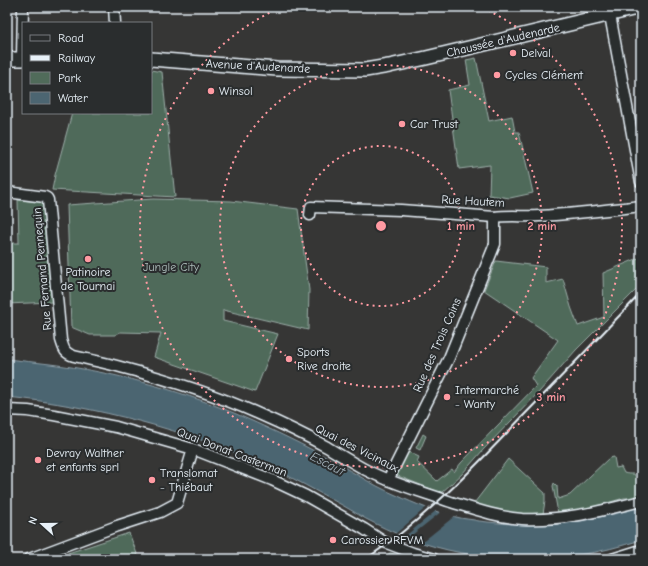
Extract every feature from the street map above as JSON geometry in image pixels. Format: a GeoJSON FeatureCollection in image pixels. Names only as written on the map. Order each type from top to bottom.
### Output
{"type":"FeatureCollection","features":[{"type":"Feature","properties":{"kind":"main road","name":"Chaussée d'Audenarde"},"geometry":{"type":"LineString","coordinates":[[365,70],[426,58],[617,11],[641,7]]}},
{"type":"Feature","properties":{"kind":"main road"},"geometry":{"type":"LineString","coordinates":[[7,59],[22,59]]}},
{"type":"Feature","properties":{"kind":"main road","name":"Avenue d'Audenarde"},"geometry":{"type":"LineString","coordinates":[[152,59],[277,69],[365,70]]}},
{"type":"Feature","properties":{"kind":"street"},"geometry":{"type":"LineString","coordinates":[[23,7],[23,22]]}},
{"type":"Feature","properties":{"kind":"street"},"geometry":{"type":"LineString","coordinates":[[114,7],[115,22]]}},
{"type":"Feature","properties":{"kind":"street"},"geometry":{"type":"LineString","coordinates":[[617,11],[641,182]]}},
{"type":"Feature","properties":{"kind":"street","name":"Rue Fernand Pennequin"},"geometry":{"type":"LineString","coordinates":[[7,192],[45,197],[48,200],[61,340],[64,349],[68,354]]}},
{"type":"Feature","properties":{"kind":"street","name":"Rue Hautem"},"geometry":{"type":"LineString","coordinates":[[310,215],[311,207],[400,210],[495,217],[538,216],[641,206]]}},
{"type":"Feature","properties":{"kind":"street","name":"Rue des Trois Coins"},"geometry":{"type":"LineString","coordinates":[[388,480],[449,358],[495,244],[495,217]]}},
{"type":"Feature","properties":{"kind":"street","name":"Quai des Vicinaux"},"geometry":{"type":"LineString","coordinates":[[68,354],[176,382],[234,403],[304,435],[388,480],[476,510],[499,516],[551,518],[596,512],[641,501]]}},
{"type":"Feature","properties":{"kind":"street","name":"Quai Donat Casterman"},"geometry":{"type":"LineString","coordinates":[[7,410],[28,411],[54,415],[116,427],[193,449],[272,480],[306,496],[384,542],[412,556],[434,559]]}},
{"type":"Feature","properties":{"kind":"street"},"geometry":{"type":"LineString","coordinates":[[29,559],[117,526],[160,512],[177,503],[193,449]]}},
{"type":"Feature","properties":{"kind":"street"},"geometry":{"type":"LineString","coordinates":[[612,559],[641,550]]}},
{"type":"Feature","properties":{"kind":"green space"},"geometry":{"type":"Polygon","coordinates":[[[476,58],[489,121],[512,116],[515,132],[519,132],[533,193],[510,198],[489,195],[490,165],[459,169],[448,90],[470,85],[466,60],[476,58]]]}},
{"type":"Feature","properties":{"kind":"green space"},"geometry":{"type":"Polygon","coordinates":[[[152,70],[162,72],[175,197],[52,190],[72,114],[152,114],[152,70]]]}},
{"type":"Feature","properties":{"kind":"green space","name":"Jungle City"},"geometry":{"type":"Polygon","coordinates":[[[153,199],[231,201],[298,209],[309,290],[308,330],[223,310],[223,321],[278,334],[255,392],[154,357],[161,333],[120,332],[115,335],[90,335],[71,327],[67,205],[153,199]]]}},
{"type":"Feature","properties":{"kind":"green space"},"geometry":{"type":"Polygon","coordinates":[[[18,200],[45,202],[52,302],[7,304],[7,243],[19,243],[18,200]]]}},
{"type":"Feature","properties":{"kind":"green space"},"geometry":{"type":"Polygon","coordinates":[[[641,257],[641,285],[576,350],[540,391],[462,474],[441,493],[398,476],[396,469],[406,451],[419,457],[417,462],[437,481],[452,469],[454,472],[536,386],[531,378],[558,340],[484,290],[496,261],[546,267],[546,283],[563,279],[578,326],[604,317],[603,273],[641,257]]]}},
{"type":"Feature","properties":{"kind":"green space"},"geometry":{"type":"Polygon","coordinates":[[[423,434],[426,436],[420,450],[416,448],[423,434]]]}},
{"type":"Feature","properties":{"kind":"green space"},"geometry":{"type":"Polygon","coordinates":[[[614,457],[616,468],[621,467],[624,473],[633,474],[638,478],[641,487],[640,495],[636,498],[624,498],[590,508],[558,513],[553,486],[554,483],[557,486],[558,499],[570,495],[609,458],[614,457]]]}},
{"type":"Feature","properties":{"kind":"green space"},"geometry":{"type":"Polygon","coordinates":[[[508,459],[545,493],[543,514],[509,514],[486,510],[475,502],[508,459]]]}},
{"type":"Feature","properties":{"kind":"green space"},"geometry":{"type":"Polygon","coordinates":[[[129,533],[139,559],[70,559],[68,553],[129,533]]]}},
{"type":"Feature","properties":{"kind":"green space"},"geometry":{"type":"Polygon","coordinates":[[[390,553],[406,557],[405,559],[381,559],[390,553]]]}},
{"type":"Feature","properties":{"kind":"water","name":"Escaut"},"geometry":{"type":"Polygon","coordinates":[[[7,359],[74,367],[144,382],[190,396],[279,433],[377,486],[418,505],[459,518],[503,523],[552,524],[576,522],[641,506],[641,540],[587,554],[527,559],[474,555],[423,543],[398,534],[370,521],[268,466],[205,441],[140,421],[107,413],[41,401],[7,397],[7,359]]]}},
{"type":"Feature","properties":{"kind":"pier"},"geometry":{"type":"Polygon","coordinates":[[[428,506],[438,509],[403,538],[394,535],[428,506]]]}},
{"type":"Feature","properties":{"kind":"pier"},"geometry":{"type":"Polygon","coordinates":[[[442,511],[456,515],[420,544],[407,539],[442,511]]]}},
{"type":"Feature","properties":{"kind":"railway"},"geometry":{"type":"LineString","coordinates":[[366,559],[409,527],[467,474],[641,293]]}},
{"type":"Feature","properties":{"kind":"place","name":"Delval"},"geometry":{"type":"Point","coordinates":[513,53]}},
{"type":"Feature","properties":{"kind":"place","name":"Cycles Clément"},"geometry":{"type":"Point","coordinates":[497,75]}},
{"type":"Feature","properties":{"kind":"place","name":"Winsol"},"geometry":{"type":"Point","coordinates":[211,91]}},
{"type":"Feature","properties":{"kind":"place","name":"Car Trust"},"geometry":{"type":"Point","coordinates":[402,124]}},
{"type":"Feature","properties":{"kind":"place","name":"Patinoire de Tournai"},"geometry":{"type":"Point","coordinates":[88,259]}},
{"type":"Feature","properties":{"kind":"place","name":"Sports Rive droite"},"geometry":{"type":"Point","coordinates":[289,359]}},
{"type":"Feature","properties":{"kind":"place","name":"Intermarché - Wanty"},"geometry":{"type":"Point","coordinates":[447,397]}},
{"type":"Feature","properties":{"kind":"place","name":"Devray Walther et enfants sprl"},"geometry":{"type":"Point","coordinates":[38,460]}},
{"type":"Feature","properties":{"kind":"place","name":"Translomat - Thiébaut"},"geometry":{"type":"Point","coordinates":[152,480]}},
{"type":"Feature","properties":{"kind":"place","name":"Carossier RFVM"},"geometry":{"type":"Point","coordinates":[333,540]}}]}
